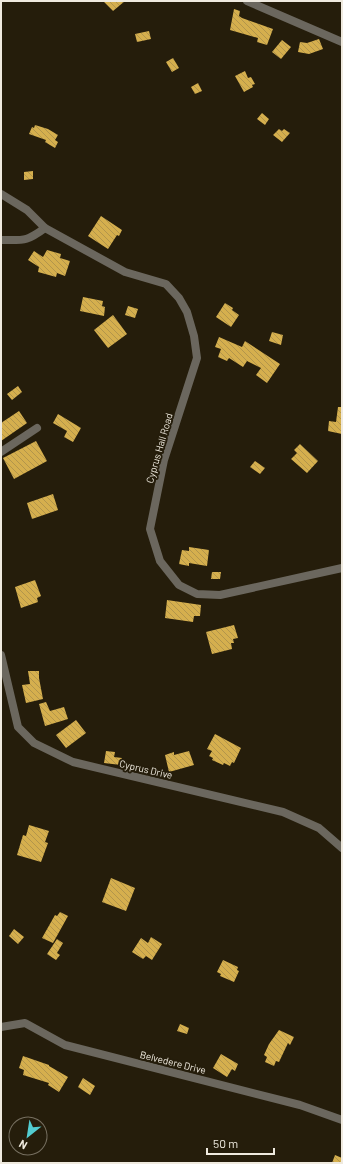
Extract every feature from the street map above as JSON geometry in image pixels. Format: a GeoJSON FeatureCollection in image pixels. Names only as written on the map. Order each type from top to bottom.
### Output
{"type":"FeatureCollection","features":[{"type":"Feature","properties":{"kind":"street"},"geometry":{"type":"LineString","coordinates":[[247,1],[342,42]]}},
{"type":"Feature","properties":{"kind":"street","name":"Cyprus Hall Road"},"geometry":{"type":"LineString","coordinates":[[1,194],[27,210],[45,228],[125,272],[166,284],[179,298],[187,312],[194,336],[197,358],[164,460],[150,529],[160,561],[179,585],[197,594],[220,595],[342,568]]}},
{"type":"Feature","properties":{"kind":"street"},"geometry":{"type":"LineString","coordinates":[[1,240],[23,240],[32,238],[45,228]]}},
{"type":"Feature","properties":{"kind":"street"},"geometry":{"type":"LineString","coordinates":[[1,452],[37,428]]}},
{"type":"Feature","properties":{"kind":"street","name":"Cyprus Drive"},"geometry":{"type":"LineString","coordinates":[[1,656],[18,727],[34,743],[73,762],[283,812],[319,828],[342,848]]}},
{"type":"Feature","properties":{"kind":"street","name":"Belvedere Drive"},"geometry":{"type":"LineString","coordinates":[[1,1027],[25,1023],[65,1045],[300,1105],[342,1120]]}},
{"type":"Feature","properties":{"kind":"building"},"geometry":{"type":"Polygon","coordinates":[[[103,1],[125,1],[113,11],[103,1]]]}},
{"type":"Feature","properties":{"kind":"building"},"geometry":{"type":"Polygon","coordinates":[[[234,9],[240,11],[239,16],[242,18],[273,29],[267,45],[257,42],[258,38],[230,30],[234,9]]]}},
{"type":"Feature","properties":{"kind":"building"},"geometry":{"type":"Polygon","coordinates":[[[149,31],[151,39],[137,42],[135,34],[149,31]]]}},
{"type":"Feature","properties":{"kind":"building"},"geometry":{"type":"Polygon","coordinates":[[[319,39],[323,49],[309,54],[298,52],[300,42],[307,43],[319,39]]]}},
{"type":"Feature","properties":{"kind":"building"},"geometry":{"type":"Polygon","coordinates":[[[282,40],[291,47],[281,59],[272,52],[282,40]]]}},
{"type":"Feature","properties":{"kind":"building"},"geometry":{"type":"Polygon","coordinates":[[[173,58],[179,68],[172,72],[166,62],[173,58]]]}},
{"type":"Feature","properties":{"kind":"building"},"geometry":{"type":"Polygon","coordinates":[[[245,71],[248,78],[251,77],[255,84],[252,85],[253,87],[244,92],[235,76],[245,71]]]}},
{"type":"Feature","properties":{"kind":"building"},"geometry":{"type":"Polygon","coordinates":[[[198,83],[202,91],[195,94],[191,87],[198,83]]]}},
{"type":"Feature","properties":{"kind":"building"},"geometry":{"type":"Polygon","coordinates":[[[262,113],[269,119],[265,125],[257,119],[262,113]]]}},
{"type":"Feature","properties":{"kind":"building"},"geometry":{"type":"Polygon","coordinates":[[[35,125],[48,129],[58,135],[55,140],[58,142],[55,148],[45,142],[46,140],[29,134],[32,127],[34,128],[35,125]]]}},
{"type":"Feature","properties":{"kind":"building"},"geometry":{"type":"Polygon","coordinates":[[[279,129],[282,131],[284,129],[290,133],[282,142],[273,135],[279,129]]]}},
{"type":"Feature","properties":{"kind":"building"},"geometry":{"type":"Polygon","coordinates":[[[33,171],[33,179],[24,180],[24,172],[33,171]]]}},
{"type":"Feature","properties":{"kind":"building"},"geometry":{"type":"Polygon","coordinates":[[[101,216],[122,230],[108,249],[88,236],[101,216]]]}},
{"type":"Feature","properties":{"kind":"building"},"geometry":{"type":"Polygon","coordinates":[[[47,250],[61,254],[60,258],[70,261],[65,276],[57,273],[56,277],[38,272],[39,267],[28,260],[34,251],[43,257],[47,250]]]}},
{"type":"Feature","properties":{"kind":"building"},"geometry":{"type":"Polygon","coordinates":[[[83,297],[103,301],[102,306],[105,307],[104,316],[80,311],[83,297]]]}},
{"type":"Feature","properties":{"kind":"building"},"geometry":{"type":"Polygon","coordinates":[[[225,303],[233,308],[232,310],[239,315],[231,327],[216,317],[225,303]]]}},
{"type":"Feature","properties":{"kind":"building"},"geometry":{"type":"Polygon","coordinates":[[[128,306],[138,309],[135,318],[125,315],[128,306]]]}},
{"type":"Feature","properties":{"kind":"building"},"geometry":{"type":"Polygon","coordinates":[[[113,315],[127,334],[108,348],[94,330],[113,315]]]}},
{"type":"Feature","properties":{"kind":"building"},"geometry":{"type":"Polygon","coordinates":[[[272,332],[283,335],[281,345],[269,341],[272,332]]]}},
{"type":"Feature","properties":{"kind":"building"},"geometry":{"type":"Polygon","coordinates":[[[219,337],[242,347],[245,341],[280,364],[267,383],[256,375],[261,368],[247,361],[243,367],[229,358],[227,361],[218,357],[221,349],[215,347],[219,337]]]}},
{"type":"Feature","properties":{"kind":"building"},"geometry":{"type":"Polygon","coordinates":[[[18,386],[22,392],[12,400],[7,394],[18,386]]]}},
{"type":"Feature","properties":{"kind":"building"},"geometry":{"type":"Polygon","coordinates":[[[338,407],[342,407],[342,434],[328,431],[329,421],[336,422],[338,407]]]}},
{"type":"Feature","properties":{"kind":"building"},"geometry":{"type":"Polygon","coordinates":[[[19,411],[27,423],[1,441],[1,423],[19,411]]]}},
{"type":"Feature","properties":{"kind":"building"},"geometry":{"type":"Polygon","coordinates":[[[58,414],[81,428],[73,442],[64,437],[67,431],[53,423],[58,414]]]}},
{"type":"Feature","properties":{"kind":"building"},"geometry":{"type":"Polygon","coordinates":[[[36,441],[47,461],[14,479],[3,458],[36,441]]]}},
{"type":"Feature","properties":{"kind":"building"},"geometry":{"type":"Polygon","coordinates":[[[300,444],[318,461],[307,473],[291,459],[297,453],[294,450],[300,444]]]}},
{"type":"Feature","properties":{"kind":"building"},"geometry":{"type":"Polygon","coordinates":[[[255,461],[265,468],[260,474],[250,467],[255,461]]]}},
{"type":"Feature","properties":{"kind":"building"},"geometry":{"type":"Polygon","coordinates":[[[53,494],[58,510],[32,519],[27,503],[53,494]]]}},
{"type":"Feature","properties":{"kind":"building"},"geometry":{"type":"Polygon","coordinates":[[[189,547],[209,550],[207,566],[189,563],[189,566],[179,564],[182,550],[189,551],[189,547]]]}},
{"type":"Feature","properties":{"kind":"building"},"geometry":{"type":"Polygon","coordinates":[[[212,572],[221,572],[220,579],[211,579],[212,572]]]}},
{"type":"Feature","properties":{"kind":"building"},"geometry":{"type":"Polygon","coordinates":[[[35,580],[41,596],[37,598],[38,602],[21,608],[15,587],[35,580]]]}},
{"type":"Feature","properties":{"kind":"building"},"geometry":{"type":"Polygon","coordinates":[[[167,600],[201,605],[200,616],[194,616],[193,622],[165,618],[167,600]]]}},
{"type":"Feature","properties":{"kind":"building"},"geometry":{"type":"Polygon","coordinates":[[[234,625],[238,638],[233,639],[234,643],[231,643],[232,649],[212,654],[206,632],[234,625]]]}},
{"type":"Feature","properties":{"kind":"building"},"geometry":{"type":"Polygon","coordinates":[[[28,671],[39,671],[43,699],[26,703],[22,685],[30,684],[28,671]]]}},
{"type":"Feature","properties":{"kind":"building"},"geometry":{"type":"Polygon","coordinates":[[[46,702],[50,711],[64,707],[68,719],[45,726],[39,704],[46,702]]]}},
{"type":"Feature","properties":{"kind":"building"},"geometry":{"type":"Polygon","coordinates":[[[76,720],[86,733],[66,748],[56,735],[76,720]]]}},
{"type":"Feature","properties":{"kind":"building"},"geometry":{"type":"Polygon","coordinates":[[[215,734],[241,748],[234,763],[232,762],[230,766],[224,763],[223,765],[212,760],[213,758],[209,756],[212,751],[207,749],[215,734]]]}},
{"type":"Feature","properties":{"kind":"building"},"geometry":{"type":"Polygon","coordinates":[[[106,751],[115,752],[114,757],[122,758],[121,765],[104,763],[106,751]]]}},
{"type":"Feature","properties":{"kind":"building"},"geometry":{"type":"Polygon","coordinates":[[[189,751],[194,765],[169,772],[165,755],[174,752],[174,755],[189,751]]]}},
{"type":"Feature","properties":{"kind":"building"},"geometry":{"type":"Polygon","coordinates":[[[29,825],[49,831],[45,842],[48,843],[41,862],[17,855],[23,835],[26,836],[29,825]]]}},
{"type":"Feature","properties":{"kind":"building"},"geometry":{"type":"Polygon","coordinates":[[[111,878],[135,888],[126,911],[102,902],[111,878]]]}},
{"type":"Feature","properties":{"kind":"building"},"geometry":{"type":"Polygon","coordinates":[[[60,912],[68,916],[53,943],[42,938],[55,915],[57,916],[60,912]]]}},
{"type":"Feature","properties":{"kind":"building"},"geometry":{"type":"Polygon","coordinates":[[[14,929],[24,937],[18,944],[9,936],[14,929]]]}},
{"type":"Feature","properties":{"kind":"building"},"geometry":{"type":"Polygon","coordinates":[[[151,937],[162,944],[152,960],[146,956],[143,959],[132,952],[141,938],[148,943],[151,937]]]}},
{"type":"Feature","properties":{"kind":"building"},"geometry":{"type":"Polygon","coordinates":[[[57,939],[63,943],[57,953],[60,955],[56,960],[47,954],[57,939]]]}},
{"type":"Feature","properties":{"kind":"building"},"geometry":{"type":"Polygon","coordinates":[[[223,960],[238,967],[237,970],[239,971],[234,982],[220,976],[221,974],[217,972],[223,960]]]}},
{"type":"Feature","properties":{"kind":"building"},"geometry":{"type":"Polygon","coordinates":[[[180,1024],[189,1028],[187,1034],[177,1031],[180,1024]]]}},
{"type":"Feature","properties":{"kind":"building"},"geometry":{"type":"Polygon","coordinates":[[[279,1030],[294,1037],[290,1045],[288,1043],[279,1062],[276,1061],[274,1066],[265,1062],[267,1057],[264,1055],[269,1044],[279,1030]]]}},
{"type":"Feature","properties":{"kind":"building"},"geometry":{"type":"Polygon","coordinates":[[[221,1054],[238,1064],[235,1071],[232,1069],[227,1077],[213,1068],[221,1054]]]}},
{"type":"Feature","properties":{"kind":"building"},"geometry":{"type":"Polygon","coordinates":[[[23,1056],[49,1065],[68,1077],[59,1092],[48,1085],[49,1083],[23,1075],[24,1070],[19,1068],[23,1056]]]}},
{"type":"Feature","properties":{"kind":"building"},"geometry":{"type":"Polygon","coordinates":[[[83,1078],[95,1086],[90,1095],[78,1087],[83,1078]]]}},
{"type":"Feature","properties":{"kind":"building"},"geometry":{"type":"Polygon","coordinates":[[[335,1155],[342,1158],[342,1163],[332,1163],[335,1155]]]}}]}
